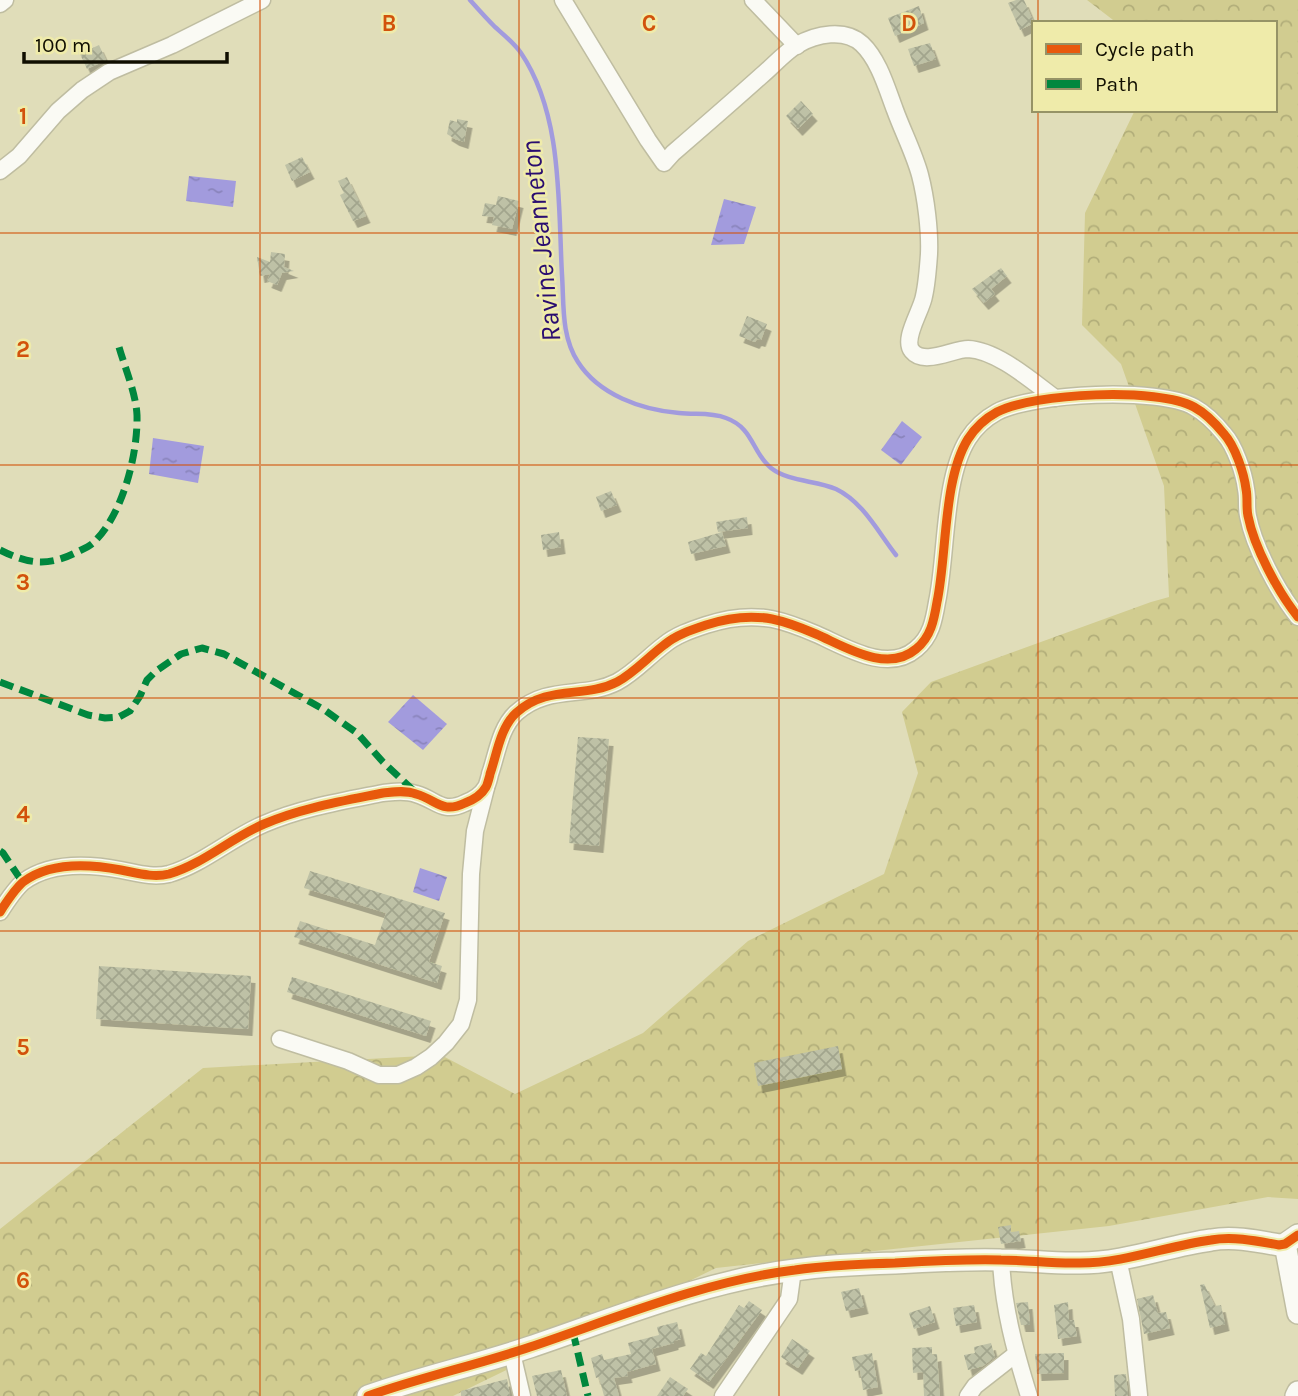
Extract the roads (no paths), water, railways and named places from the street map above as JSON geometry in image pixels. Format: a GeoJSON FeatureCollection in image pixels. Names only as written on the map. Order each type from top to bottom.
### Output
{"type":"FeatureCollection","features":[{"type":"Feature","properties":{"kind":"street"},"geometry":{"type":"LineString","coordinates":[[0,4],[5,0]]}},
{"type":"Feature","properties":{"kind":"street"},"geometry":{"type":"LineString","coordinates":[[0,171],[19,156],[58,111],[108,72],[172,45],[262,0]]}},
{"type":"Feature","properties":{"kind":"street"},"geometry":{"type":"LineString","coordinates":[[564,0],[648,141],[664,163],[797,46],[824,36],[842,34],[864,45],[881,72],[920,176],[927,216],[929,250],[924,298],[911,331],[909,343],[912,351],[929,358],[968,349],[991,355],[1012,366],[1055,398]]}},
{"type":"Feature","properties":{"kind":"street"},"geometry":{"type":"LineString","coordinates":[[753,0],[797,46]]}},
{"type":"Feature","properties":{"kind":"street"},"geometry":{"type":"LineString","coordinates":[[280,1039],[348,1061],[379,1075],[398,1074],[431,1057],[461,1024],[468,1000],[475,831],[503,733],[512,718],[531,702],[556,693],[612,684],[681,634],[707,625],[751,617],[774,619],[815,633],[861,654],[883,659],[899,658],[920,646],[933,627],[942,579],[951,489],[967,440],[979,425],[996,412],[1015,405],[1095,394],[1166,398],[1194,406],[1227,437],[1240,465],[1246,488],[1248,516],[1259,549],[1273,578],[1298,617]]}},
{"type":"Feature","properties":{"kind":"street"},"geometry":{"type":"LineString","coordinates":[[0,912],[23,883],[39,873],[56,868],[103,866],[155,876],[190,865],[262,825],[307,810],[396,792],[416,794],[441,807],[451,808],[475,798],[486,786]]}},
{"type":"Feature","properties":{"kind":"street"},"geometry":{"type":"LineString","coordinates":[[368,1396],[512,1353],[715,1286],[793,1270],[859,1264],[1001,1260],[1082,1263],[1146,1255],[1229,1238],[1279,1245],[1292,1240],[1298,1313]]}},
{"type":"Feature","properties":{"kind":"street"},"geometry":{"type":"LineString","coordinates":[[1118,1259],[1131,1319],[1139,1395]]}},
{"type":"Feature","properties":{"kind":"street"},"geometry":{"type":"LineString","coordinates":[[1001,1260],[1002,1287],[1009,1325],[1029,1396]]}},
{"type":"Feature","properties":{"kind":"street"},"geometry":{"type":"LineString","coordinates":[[723,1396],[789,1299],[793,1270]]}},
{"type":"Feature","properties":{"kind":"street"},"geometry":{"type":"LineString","coordinates":[[512,1353],[522,1396]]}},
{"type":"Feature","properties":{"kind":"street"},"geometry":{"type":"LineString","coordinates":[[968,1396],[975,1386],[1016,1354]]}},
{"type":"Feature","properties":{"kind":"water"},"geometry":{"type":"Polygon","coordinates":[[[189,176],[236,181],[233,207],[186,201],[189,176]]]}},
{"type":"Feature","properties":{"kind":"water"},"geometry":{"type":"Polygon","coordinates":[[[724,199],[756,207],[744,244],[711,245],[724,199]]]}},
{"type":"Feature","properties":{"kind":"water"},"geometry":{"type":"Polygon","coordinates":[[[902,421],[922,437],[901,465],[881,450],[902,421]]]}},
{"type":"Feature","properties":{"kind":"water"},"geometry":{"type":"Polygon","coordinates":[[[153,438],[204,446],[198,483],[149,474],[153,438]]]}},
{"type":"Feature","properties":{"kind":"water"},"geometry":{"type":"Polygon","coordinates":[[[413,695],[447,724],[423,750],[388,722],[413,695]]]}},
{"type":"Feature","properties":{"kind":"water"},"geometry":{"type":"Polygon","coordinates":[[[420,868],[447,877],[439,901],[413,892],[420,868]]]}},
{"type":"Feature","properties":{"kind":"waterway","name":"Ravine Jeanneton"},"geometry":{"type":"LineString","coordinates":[[470,0],[521,53],[535,77],[545,104],[556,161],[566,331],[573,352],[587,374],[609,392],[636,404],[685,414],[714,415],[735,422],[748,434],[765,462],[778,473],[836,489],[846,495],[869,518],[896,555]]}}]}
